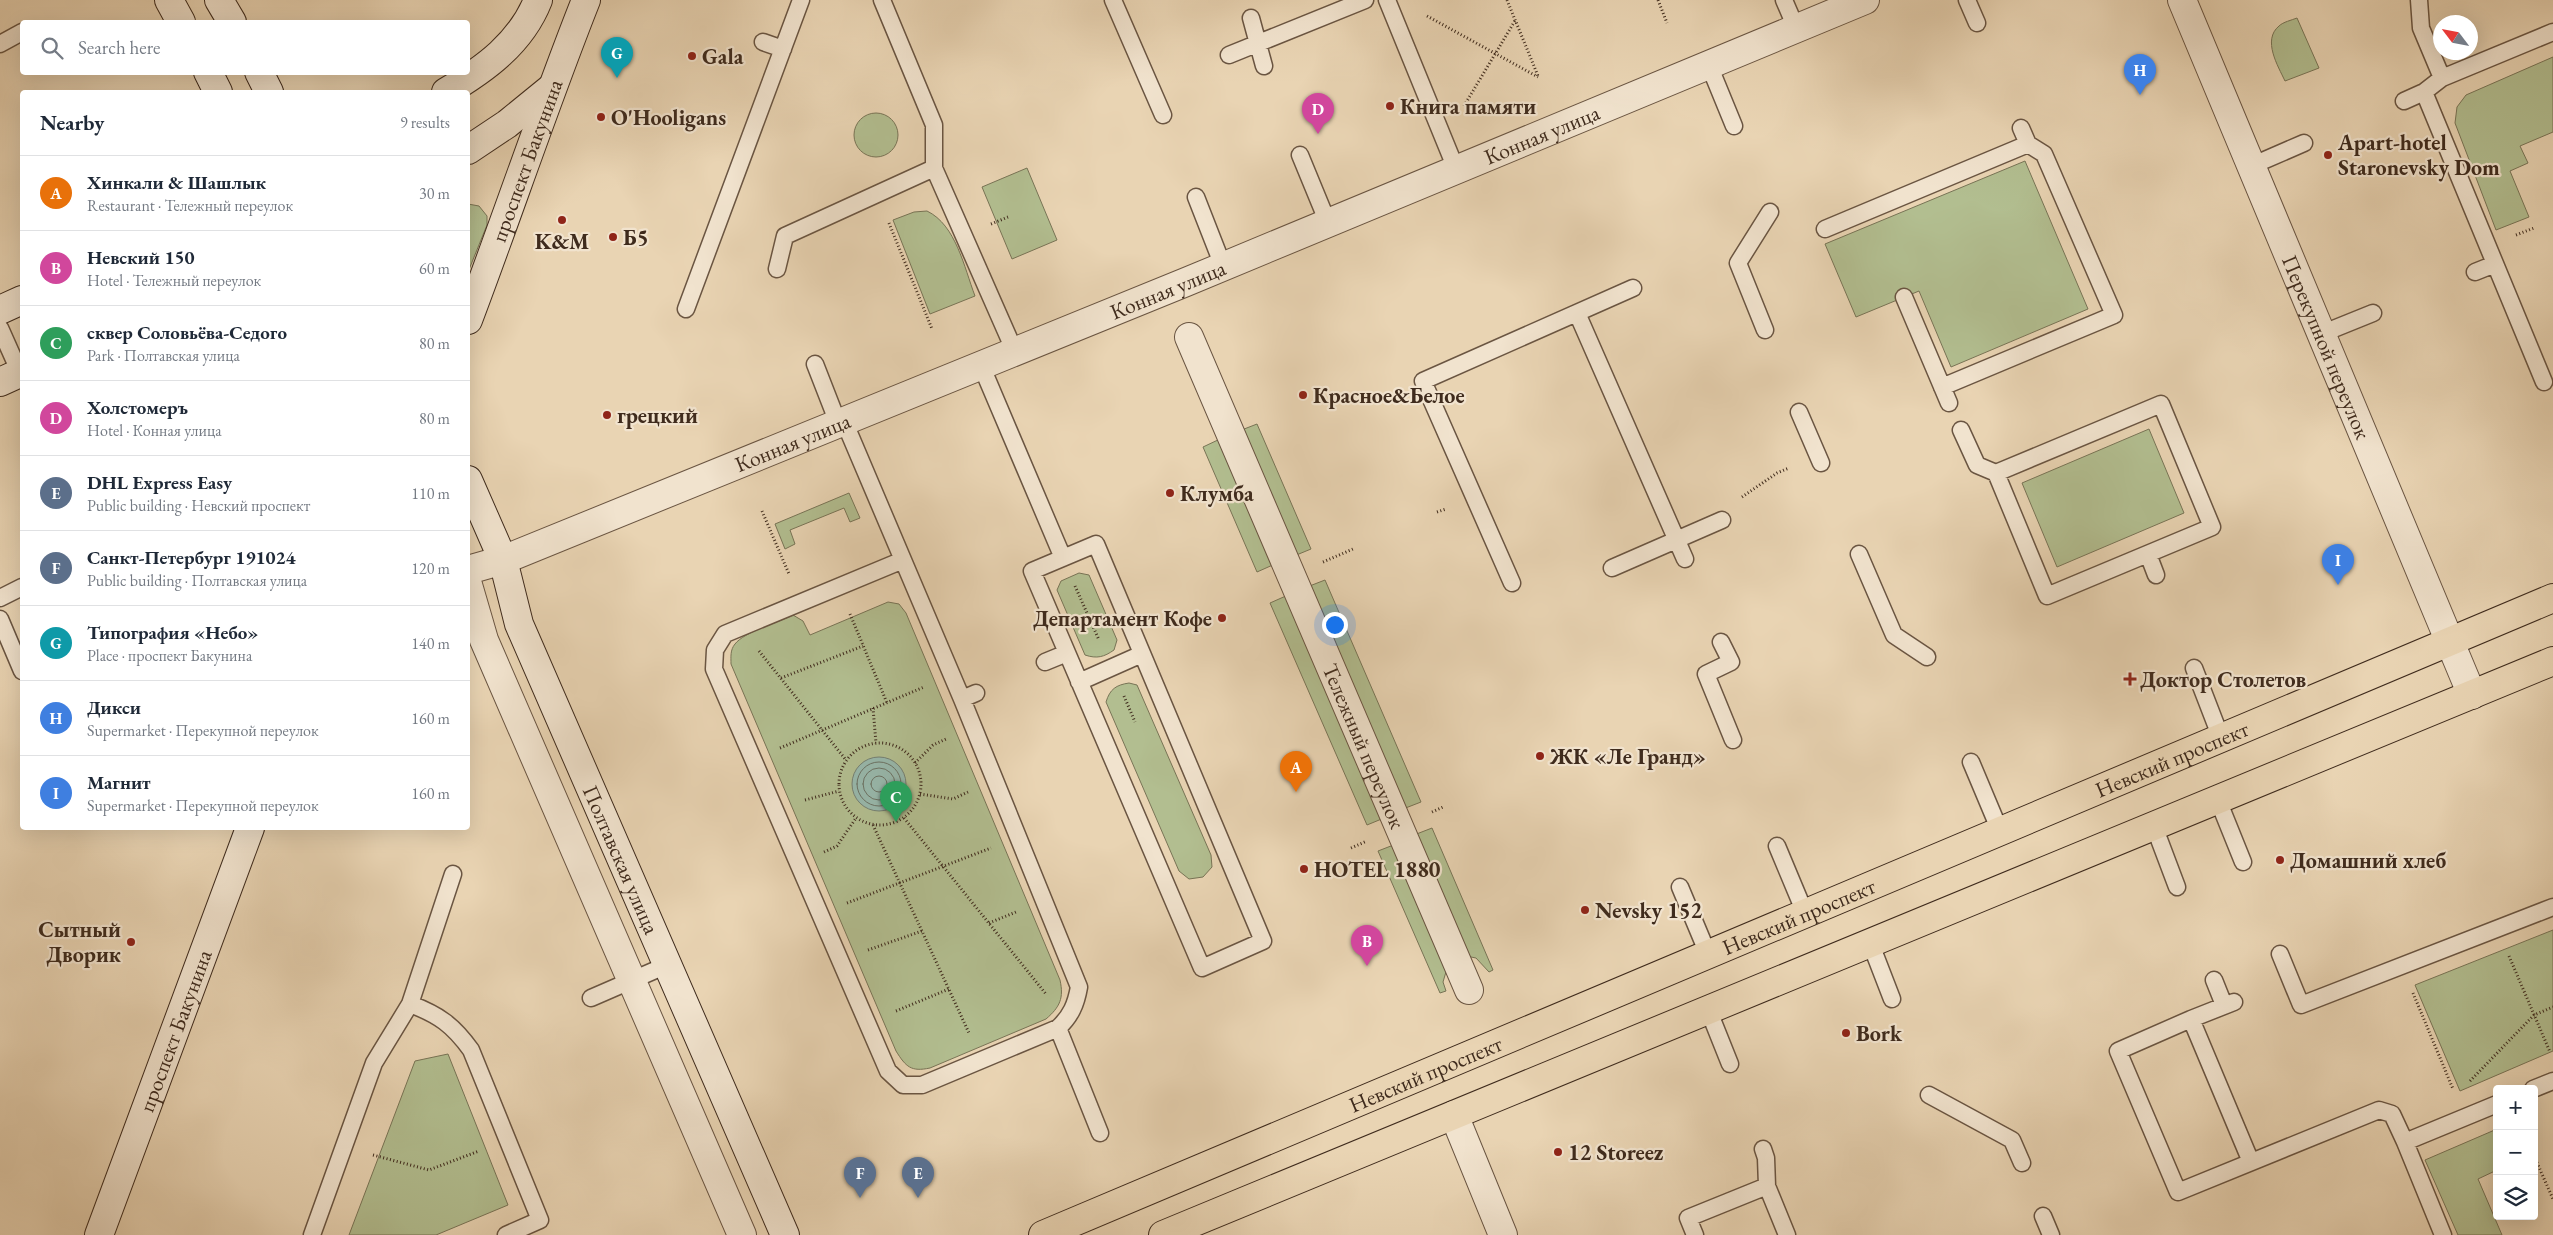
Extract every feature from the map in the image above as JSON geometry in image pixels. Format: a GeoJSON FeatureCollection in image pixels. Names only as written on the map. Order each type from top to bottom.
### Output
{"type":"FeatureCollection","features":[{"type":"Feature","properties":{"kind":"main road","name":"Невский проспект"},"geometry":{"type":"LineString","coordinates":[[1044,1235],[2221,738],[2448,640],[2553,598]]}},
{"type":"Feature","properties":{"kind":"main road"},"geometry":{"type":"LineString","coordinates":[[1163,1235],[2553,661]]}},
{"type":"Feature","properties":{"kind":"street"},"geometry":{"type":"LineString","coordinates":[[169,0],[180,20]]}},
{"type":"Feature","properties":{"kind":"street"},"geometry":{"type":"LineString","coordinates":[[220,0],[231,20]]}},
{"type":"Feature","properties":{"kind":"street"},"geometry":{"type":"LineString","coordinates":[[449,90],[478,73],[511,46],[534,11],[538,0]]}},
{"type":"Feature","properties":{"kind":"street","name":"проспект Бакунина"},"geometry":{"type":"LineString","coordinates":[[470,315],[510,208],[550,89],[586,0]]}},
{"type":"Feature","properties":{"kind":"street","name":"Конная улица"},"geometry":{"type":"LineString","coordinates":[[470,569],[503,560],[1016,352],[1865,0]]}},
{"type":"Feature","properties":{"kind":"street","name":"Перекупной переулок"},"geometry":{"type":"LineString","coordinates":[[2182,0],[2472,695]]}},
{"type":"Feature","properties":{"kind":"street"},"geometry":{"type":"LineString","coordinates":[[210,75],[217,90]]}},
{"type":"Feature","properties":{"kind":"street"},"geometry":{"type":"LineString","coordinates":[[260,75],[268,90]]}},
{"type":"Feature","properties":{"kind":"street"},"geometry":{"type":"LineString","coordinates":[[470,149],[507,124],[550,89]]}},
{"type":"Feature","properties":{"kind":"street"},"geometry":{"type":"LineString","coordinates":[[0,310],[20,301]]}},
{"type":"Feature","properties":{"kind":"street","name":"Тележный переулок"},"geometry":{"type":"LineString","coordinates":[[1189,337],[1469,990]]}},
{"type":"Feature","properties":{"kind":"street","name":"Полтавская улица"},"geometry":{"type":"LineString","coordinates":[[470,485],[503,560],[519,624],[785,1235]]}},
{"type":"Feature","properties":{"kind":"street","name":"Полтавская улица"},"geometry":{"type":"LineString","coordinates":[[470,592],[484,640],[742,1235]]}},
{"type":"Feature","properties":{"kind":"street","name":"проспект Бакунина"},"geometry":{"type":"LineString","coordinates":[[99,1235],[249,830]]}},
{"type":"Feature","properties":{"kind":"street"},"geometry":{"type":"LineString","coordinates":[[1454,1115],[1503,1235]]}},
{"type":"Feature","properties":{"kind":"lane"},"geometry":{"type":"LineString","coordinates":[[686,309],[801,0]]}},
{"type":"Feature","properties":{"kind":"lane"},"geometry":{"type":"LineString","coordinates":[[882,0],[934,124],[934,168],[1016,352]]}},
{"type":"Feature","properties":{"kind":"lane"},"geometry":{"type":"LineString","coordinates":[[1113,0],[1162,115]]}},
{"type":"Feature","properties":{"kind":"lane"},"geometry":{"type":"LineString","coordinates":[[1229,55],[1365,0]]}},
{"type":"Feature","properties":{"kind":"lane"},"geometry":{"type":"LineString","coordinates":[[1387,0],[1456,169]]}},
{"type":"Feature","properties":{"kind":"lane"},"geometry":{"type":"LineString","coordinates":[[1784,0],[1796,28]]}},
{"type":"Feature","properties":{"kind":"lane"},"geometry":{"type":"LineString","coordinates":[[1968,0],[1977,23]]}},
{"type":"Feature","properties":{"kind":"lane"},"geometry":{"type":"LineString","coordinates":[[2419,0],[2421,28],[2442,78]]}},
{"type":"Feature","properties":{"kind":"lane"},"geometry":{"type":"LineString","coordinates":[[1251,18],[1264,66]]}},
{"type":"Feature","properties":{"kind":"lane"},"geometry":{"type":"LineString","coordinates":[[2404,101],[2424,92],[2442,78],[2553,32]]}},
{"type":"Feature","properties":{"kind":"lane"},"geometry":{"type":"LineString","coordinates":[[0,44],[20,33]]}},
{"type":"Feature","properties":{"kind":"lane"},"geometry":{"type":"LineString","coordinates":[[763,42],[783,49]]}},
{"type":"Feature","properties":{"kind":"lane"},"geometry":{"type":"LineString","coordinates":[[1709,65],[1734,126]]}},
{"type":"Feature","properties":{"kind":"lane"},"geometry":{"type":"LineString","coordinates":[[2424,92],[2544,382]]}},
{"type":"Feature","properties":{"kind":"lane"},"geometry":{"type":"LineString","coordinates":[[1942,387],[2114,314],[2044,154],[2028,144],[2021,128]]}},
{"type":"Feature","properties":{"kind":"lane"},"geometry":{"type":"LineString","coordinates":[[2251,166],[2304,143]]}},
{"type":"Feature","properties":{"kind":"lane"},"geometry":{"type":"LineString","coordinates":[[1826,230],[2028,144]]}},
{"type":"Feature","properties":{"kind":"lane"},"geometry":{"type":"LineString","coordinates":[[1300,155],[1328,223]]}},
{"type":"Feature","properties":{"kind":"lane"},"geometry":{"type":"LineString","coordinates":[[777,269],[785,236],[934,168]]}},
{"type":"Feature","properties":{"kind":"lane"},"geometry":{"type":"LineString","coordinates":[[1196,197],[1224,266]]}},
{"type":"Feature","properties":{"kind":"lane"},"geometry":{"type":"LineString","coordinates":[[1765,330],[1738,263],[1770,212]]}},
{"type":"Feature","properties":{"kind":"lane"},"geometry":{"type":"LineString","coordinates":[[2475,272],[2495,264]]}},
{"type":"Feature","properties":{"kind":"lane"},"geometry":{"type":"LineString","coordinates":[[1512,584],[1423,381],[1634,288]]}},
{"type":"Feature","properties":{"kind":"lane"},"geometry":{"type":"LineString","coordinates":[[1904,297],[1949,403]]}},
{"type":"Feature","properties":{"kind":"lane"},"geometry":{"type":"LineString","coordinates":[[1577,313],[1685,559]]}},
{"type":"Feature","properties":{"kind":"lane"},"geometry":{"type":"LineString","coordinates":[[2321,334],[2373,314]]}},
{"type":"Feature","properties":{"kind":"lane"},"geometry":{"type":"LineString","coordinates":[[0,328],[14,375]]}},
{"type":"Feature","properties":{"kind":"lane"},"geometry":{"type":"LineString","coordinates":[[815,364],[903,560],[952,675],[969,696],[974,727],[1079,986],[1076,1004],[1062,1024],[922,1085],[903,1085],[888,1071],[714,669],[715,650],[725,634],[903,560]]}},
{"type":"Feature","properties":{"kind":"lane"},"geometry":{"type":"LineString","coordinates":[[981,366],[1063,558]]}},
{"type":"Feature","properties":{"kind":"lane"},"geometry":{"type":"LineString","coordinates":[[1961,430],[1977,465],[1996,473],[2047,596],[2212,527],[2161,404],[1996,473]]}},
{"type":"Feature","properties":{"kind":"lane"},"geometry":{"type":"LineString","coordinates":[[1799,412],[1819,460]]}},
{"type":"Feature","properties":{"kind":"lane"},"geometry":{"type":"LineString","coordinates":[[1612,568],[1722,520]]}},
{"type":"Feature","properties":{"kind":"lane"},"geometry":{"type":"LineString","coordinates":[[1096,544],[1263,941],[1202,968],[1067,653],[1032,571],[1096,544]]}},
{"type":"Feature","properties":{"kind":"lane"},"geometry":{"type":"LineString","coordinates":[[1859,554],[1894,635],[1927,657]]}},
{"type":"Feature","properties":{"kind":"lane"},"geometry":{"type":"LineString","coordinates":[[2148,554],[2156,575]]}},
{"type":"Feature","properties":{"kind":"lane"},"geometry":{"type":"LineString","coordinates":[[0,598],[20,588]]}},
{"type":"Feature","properties":{"kind":"lane"},"geometry":{"type":"LineString","coordinates":[[0,619],[20,666]]}},
{"type":"Feature","properties":{"kind":"lane"},"geometry":{"type":"LineString","coordinates":[[1721,642],[1731,662],[1706,674],[1733,740]]}},
{"type":"Feature","properties":{"kind":"lane"},"geometry":{"type":"LineString","coordinates":[[1045,662],[1067,653]]}},
{"type":"Feature","properties":{"kind":"lane"},"geometry":{"type":"LineString","coordinates":[[1079,682],[1142,654]]}},
{"type":"Feature","properties":{"kind":"lane"},"geometry":{"type":"LineString","coordinates":[[2194,668],[2221,738]]}},
{"type":"Feature","properties":{"kind":"lane"},"geometry":{"type":"LineString","coordinates":[[1971,762],[2000,831]]}},
{"type":"Feature","properties":{"kind":"lane"},"geometry":{"type":"LineString","coordinates":[[2218,800],[2243,862]]}},
{"type":"Feature","properties":{"kind":"lane"},"geometry":{"type":"LineString","coordinates":[[2154,826],[2178,887]]}},
{"type":"Feature","properties":{"kind":"lane"},"geometry":{"type":"LineString","coordinates":[[1777,846],[1805,913]]}},
{"type":"Feature","properties":{"kind":"lane"},"geometry":{"type":"LineString","coordinates":[[312,1235],[374,1063],[410,1004],[453,874]]}},
{"type":"Feature","properties":{"kind":"lane"},"geometry":{"type":"LineString","coordinates":[[1680,887],[1708,954]]}},
{"type":"Feature","properties":{"kind":"lane"},"geometry":{"type":"LineString","coordinates":[[2280,954],[2284,982],[2301,1005],[2553,907]]}},
{"type":"Feature","properties":{"kind":"lane"},"geometry":{"type":"LineString","coordinates":[[1870,942],[1892,999]]}},
{"type":"Feature","properties":{"kind":"lane"},"geometry":{"type":"LineString","coordinates":[[591,998],[667,965]]}},
{"type":"Feature","properties":{"kind":"lane"},"geometry":{"type":"LineString","coordinates":[[2214,980],[2229,1004],[2118,1051],[2178,1192],[2379,1110],[2392,1114],[2444,1235]]}},
{"type":"Feature","properties":{"kind":"lane"},"geometry":{"type":"LineString","coordinates":[[410,1004],[433,1013],[478,1048],[507,1139],[540,1220],[506,1235]]}},
{"type":"Feature","properties":{"kind":"lane"},"geometry":{"type":"LineString","coordinates":[[1708,1009],[1730,1064]]}},
{"type":"Feature","properties":{"kind":"lane"},"geometry":{"type":"LineString","coordinates":[[2191,1019],[2251,1162]]}},
{"type":"Feature","properties":{"kind":"lane"},"geometry":{"type":"LineString","coordinates":[[1062,1024],[1100,1133]]}},
{"type":"Feature","properties":{"kind":"lane"},"geometry":{"type":"LineString","coordinates":[[2538,1087],[2553,1081]]}},
{"type":"Feature","properties":{"kind":"lane"},"geometry":{"type":"LineString","coordinates":[[1929,1095],[2012,1140],[2022,1164]]}},
{"type":"Feature","properties":{"kind":"lane"},"geometry":{"type":"LineString","coordinates":[[2404,1142],[2493,1106]]}},
{"type":"Feature","properties":{"kind":"lane"},"geometry":{"type":"LineString","coordinates":[[1763,1149],[1766,1158],[1767,1186],[1787,1235]]}},
{"type":"Feature","properties":{"kind":"lane"},"geometry":{"type":"LineString","coordinates":[[1695,1235],[1688,1218],[1767,1186]]}},
{"type":"Feature","properties":{"kind":"lane"},"geometry":{"type":"LineString","coordinates":[[2043,1216],[2051,1235]]}},
{"type":"Feature","properties":{"kind":"path"},"geometry":{"type":"LineString","coordinates":[[1422,13],[1538,77],[1507,0]]}},
{"type":"Feature","properties":{"kind":"path"},"geometry":{"type":"LineString","coordinates":[[1658,0],[1667,23]]}},
{"type":"Feature","properties":{"kind":"path"},"geometry":{"type":"LineString","coordinates":[[1461,111],[1516,19]]}},
{"type":"Feature","properties":{"kind":"path"},"geometry":{"type":"LineString","coordinates":[[877,194],[932,329]]}},
{"type":"Feature","properties":{"kind":"path"},"geometry":{"type":"LineString","coordinates":[[1722,520],[1733,503],[1777,472],[1819,460]]}},
{"type":"Feature","properties":{"kind":"path"},"geometry":{"type":"LineString","coordinates":[[762,511],[801,602]]}},
{"type":"Feature","properties":{"kind":"path"},"geometry":{"type":"LineString","coordinates":[[1335,557],[1353,549]]}},
{"type":"Feature","properties":{"kind":"path"},"geometry":{"type":"LineString","coordinates":[[838,586],[887,703]]}},
{"type":"Feature","properties":{"kind":"path"},"geometry":{"type":"LineString","coordinates":[[740,627],[846,760]]}},
{"type":"Feature","properties":{"kind":"path"},"geometry":{"type":"LineString","coordinates":[[781,678],[863,646]]}},
{"type":"Feature","properties":{"kind":"path"},"geometry":{"type":"LineString","coordinates":[[754,760],[952,675]]}},
{"type":"Feature","properties":{"kind":"path"},"geometry":{"type":"LineString","coordinates":[[873,708],[876,743]]}},
{"type":"Feature","properties":{"kind":"path"},"geometry":{"type":"LineString","coordinates":[[916,763],[933,745],[974,727]]}},
{"type":"Feature","properties":{"kind":"path"},"geometry":{"type":"LineString","coordinates":[[876,743],[892,744],[905,752],[916,763],[921,778],[920,794],[914,808],[904,818],[889,825],[873,825],[856,818],[845,806],[839,791],[839,775],[846,760],[860,748],[876,743]]}},
{"type":"Feature","properties":{"kind":"path"},"geometry":{"type":"LineString","coordinates":[[920,794],[953,799],[996,780]]}},
{"type":"Feature","properties":{"kind":"path"},"geometry":{"type":"LineString","coordinates":[[776,812],[813,796],[839,791]]}},
{"type":"Feature","properties":{"kind":"path"},"geometry":{"type":"LineString","coordinates":[[799,863],[837,846],[856,818]]}},
{"type":"Feature","properties":{"kind":"path"},"geometry":{"type":"LineString","coordinates":[[904,818],[943,866],[1062,1024]]}},
{"type":"Feature","properties":{"kind":"path"},"geometry":{"type":"LineString","coordinates":[[873,825],[981,1060]]}},
{"type":"Feature","properties":{"kind":"path"},"geometry":{"type":"LineString","coordinates":[[820,914],[1019,837]]}},
{"type":"Feature","properties":{"kind":"path"},"geometry":{"type":"LineString","coordinates":[[1352,848],[1359,844]]}},
{"type":"Feature","properties":{"kind":"path"},"geometry":{"type":"LineString","coordinates":[[2498,928],[2553,1060]]}},
{"type":"Feature","properties":{"kind":"path"},"geometry":{"type":"LineString","coordinates":[[841,960],[922,931]]}},
{"type":"Feature","properties":{"kind":"path"},"geometry":{"type":"LineString","coordinates":[[2402,966],[2464,1117]]}},
{"type":"Feature","properties":{"kind":"path"},"geometry":{"type":"LineString","coordinates":[[867,1023],[949,989]]}},
{"type":"Feature","properties":{"kind":"path"},"geometry":{"type":"LineString","coordinates":[[2456,1096],[2534,1015],[2553,1007]]}},
{"type":"Feature","properties":{"kind":"path"},"geometry":{"type":"LineString","coordinates":[[343,1148],[429,1170],[507,1139]]}},
{"type":"Feature","properties":{"kind":"path"},"geometry":{"type":"LineString","coordinates":[[2538,1166],[2553,1199]]}},
{"type":"Feature","properties":{"kind":"green space"},"geometry":{"type":"Polygon","coordinates":[[[2297,18],[2319,68],[2285,81],[2273,53],[2272,38],[2274,32],[2281,25],[2297,18]]]}},
{"type":"Feature","properties":{"kind":"green space"},"geometry":{"type":"Polygon","coordinates":[[[2553,57],[2553,132],[2520,146],[2528,163],[2510,171],[2529,217],[2496,230],[2455,123],[2457,107],[2466,95],[2553,57]]]}},
{"type":"Feature","properties":{"kind":"green space"},"geometry":{"type":"Polygon","coordinates":[[[880,113],[892,119],[897,126],[897,144],[892,151],[885,156],[872,157],[864,154],[857,147],[854,131],[857,123],[864,116],[880,113]]]}},
{"type":"Feature","properties":{"kind":"green space"},"geometry":{"type":"Polygon","coordinates":[[[2025,161],[2088,309],[1951,367],[1919,291],[1856,317],[1825,244],[2025,161]]]}},
{"type":"Feature","properties":{"kind":"green space"},"geometry":{"type":"Polygon","coordinates":[[[1027,168],[1057,240],[1012,259],[982,187],[1027,168]]]}},
{"type":"Feature","properties":{"kind":"green space"},"geometry":{"type":"Polygon","coordinates":[[[470,204],[479,206],[487,216],[487,225],[470,267],[470,204]]]}},
{"type":"Feature","properties":{"kind":"green space"},"geometry":{"type":"Polygon","coordinates":[[[927,211],[937,217],[952,236],[963,260],[975,296],[930,314],[893,220],[914,212],[927,211]]]}},
{"type":"Feature","properties":{"kind":"green space"},"geometry":{"type":"Polygon","coordinates":[[[1257,424],[1311,549],[1294,556],[1239,431],[1257,424]]]}},
{"type":"Feature","properties":{"kind":"green space"},"geometry":{"type":"Polygon","coordinates":[[[2149,429],[2184,513],[2057,567],[2022,483],[2149,429]]]}},
{"type":"Feature","properties":{"kind":"green space"},"geometry":{"type":"Polygon","coordinates":[[[1220,439],[1275,564],[1257,572],[1203,447],[1220,439]]]}},
{"type":"Feature","properties":{"kind":"green space"},"geometry":{"type":"Polygon","coordinates":[[[849,493],[860,518],[850,522],[844,508],[790,530],[795,544],[785,549],[775,524],[849,493]]]}},
{"type":"Feature","properties":{"kind":"green space"},"geometry":{"type":"Polygon","coordinates":[[[1079,573],[1089,575],[1117,640],[1114,650],[1104,656],[1093,657],[1085,655],[1057,590],[1061,581],[1079,573]]]}},
{"type":"Feature","properties":{"kind":"green space"},"geometry":{"type":"Polygon","coordinates":[[[1325,580],[1421,802],[1403,809],[1307,587],[1325,580]]]}},
{"type":"Feature","properties":{"kind":"green space"},"geometry":{"type":"Polygon","coordinates":[[[1288,595],[1384,818],[1367,825],[1270,603],[1288,595]]]}},
{"type":"Feature","properties":{"kind":"green space"},"geometry":{"type":"Polygon","coordinates":[[[888,602],[899,604],[906,613],[1061,986],[1060,1002],[1046,1019],[930,1068],[923,1069],[910,1067],[896,1051],[731,664],[732,649],[746,635],[793,615],[803,621],[810,635],[888,602]]]}},
{"type":"Feature","properties":{"kind":"green space"},"geometry":{"type":"Polygon","coordinates":[[[1129,683],[1137,685],[1211,855],[1212,867],[1203,877],[1189,879],[1179,871],[1106,702],[1114,688],[1129,683]]]}},
{"type":"Feature","properties":{"kind":"green space"},"geometry":{"type":"Polygon","coordinates":[[[1432,828],[1493,970],[1489,972],[1476,958],[1466,956],[1414,835],[1432,828]]]}},
{"type":"Feature","properties":{"kind":"green space"},"geometry":{"type":"Polygon","coordinates":[[[1396,844],[1448,965],[1443,982],[1446,991],[1440,993],[1378,851],[1396,844]]]}},
{"type":"Feature","properties":{"kind":"green space"},"geometry":{"type":"Polygon","coordinates":[[[2553,930],[2553,1051],[2460,1091],[2415,985],[2553,930]]]}},
{"type":"Feature","properties":{"kind":"green space"},"geometry":{"type":"Polygon","coordinates":[[[448,1054],[508,1205],[436,1235],[349,1235],[415,1061],[448,1054]]]}},
{"type":"Feature","properties":{"kind":"green space"},"geometry":{"type":"Polygon","coordinates":[[[2493,1131],[2493,1172],[2478,1179],[2493,1214],[2493,1220],[2496,1220],[2502,1235],[2458,1235],[2425,1160],[2493,1131]]]}},
{"type":"Feature","properties":{"kind":"water"},"geometry":{"type":"Polygon","coordinates":[[[874,757],[884,757],[894,761],[902,769],[906,784],[902,799],[894,807],[884,811],[874,811],[864,807],[856,799],[852,789],[852,779],[856,769],[864,761],[874,757]]]}},
{"type":"Feature","properties":{"kind":"place","name":"Gala"},"geometry":{"type":"Point","coordinates":[692,56]}},
{"type":"Feature","properties":{"kind":"place","name":"Типография «Небо»"},"geometry":{"type":"Point","coordinates":[617,78]}},
{"type":"Feature","properties":{"kind":"place","name":"Дикси"},"geometry":{"type":"Point","coordinates":[2140,95]}},
{"type":"Feature","properties":{"kind":"place","name":"Книга памяти"},"geometry":{"type":"Point","coordinates":[1390,106]}},
{"type":"Feature","properties":{"kind":"place","name":"O'Hooligans"},"geometry":{"type":"Point","coordinates":[601,117]}},
{"type":"Feature","properties":{"kind":"place","name":"Холстомеръ"},"geometry":{"type":"Point","coordinates":[1318,134]}},
{"type":"Feature","properties":{"kind":"place","name":"Apart-hotel Staronevsky Dom"},"geometry":{"type":"Point","coordinates":[2328,155]}},
{"type":"Feature","properties":{"kind":"place","name":"K&M"},"geometry":{"type":"Point","coordinates":[562,220]}},
{"type":"Feature","properties":{"kind":"place","name":"Б5"},"geometry":{"type":"Point","coordinates":[613,237]}},
{"type":"Feature","properties":{"kind":"place","name":"Красное&Белое"},"geometry":{"type":"Point","coordinates":[1303,395]}},
{"type":"Feature","properties":{"kind":"place","name":"грецкий"},"geometry":{"type":"Point","coordinates":[607,415]}},
{"type":"Feature","properties":{"kind":"place","name":"Клумба"},"geometry":{"type":"Point","coordinates":[1170,493]}},
{"type":"Feature","properties":{"kind":"place","name":"Магнит"},"geometry":{"type":"Point","coordinates":[2338,585]}},
{"type":"Feature","properties":{"kind":"place","name":"Департамент Кофе"},"geometry":{"type":"Point","coordinates":[1222,618]}},
{"type":"Feature","properties":{"kind":"place","name":"Доктор Столетов"},"geometry":{"type":"Point","coordinates":[2130,679]}},
{"type":"Feature","properties":{"kind":"place","name":"ЖК «Ле Гранд»"},"geometry":{"type":"Point","coordinates":[1540,756]}},
{"type":"Feature","properties":{"kind":"place","name":"Хинкали & Шашлык"},"geometry":{"type":"Point","coordinates":[1296,792]}},
{"type":"Feature","properties":{"kind":"place","name":"сквер Соловьёва-Седого"},"geometry":{"type":"Point","coordinates":[896,822]}},
{"type":"Feature","properties":{"kind":"place","name":"Домашний хлеб"},"geometry":{"type":"Point","coordinates":[2280,860]}},
{"type":"Feature","properties":{"kind":"place","name":"HOTEL 1880"},"geometry":{"type":"Point","coordinates":[1304,869]}},
{"type":"Feature","properties":{"kind":"place","name":"Nevsky 152"},"geometry":{"type":"Point","coordinates":[1585,910]}},
{"type":"Feature","properties":{"kind":"place","name":"Сытный Дворик"},"geometry":{"type":"Point","coordinates":[131,942]}},
{"type":"Feature","properties":{"kind":"place","name":"Невский 150"},"geometry":{"type":"Point","coordinates":[1367,966]}},
{"type":"Feature","properties":{"kind":"place","name":"Bork"},"geometry":{"type":"Point","coordinates":[1846,1033]}},
{"type":"Feature","properties":{"kind":"place","name":"12 Storeez"},"geometry":{"type":"Point","coordinates":[1558,1152]}},
{"type":"Feature","properties":{"kind":"place","name":"Санкт-Петербург 191024"},"geometry":{"type":"Point","coordinates":[860,1198]}},
{"type":"Feature","properties":{"kind":"place","name":"DHL Express Easy"},"geometry":{"type":"Point","coordinates":[918,1198]}}]}
